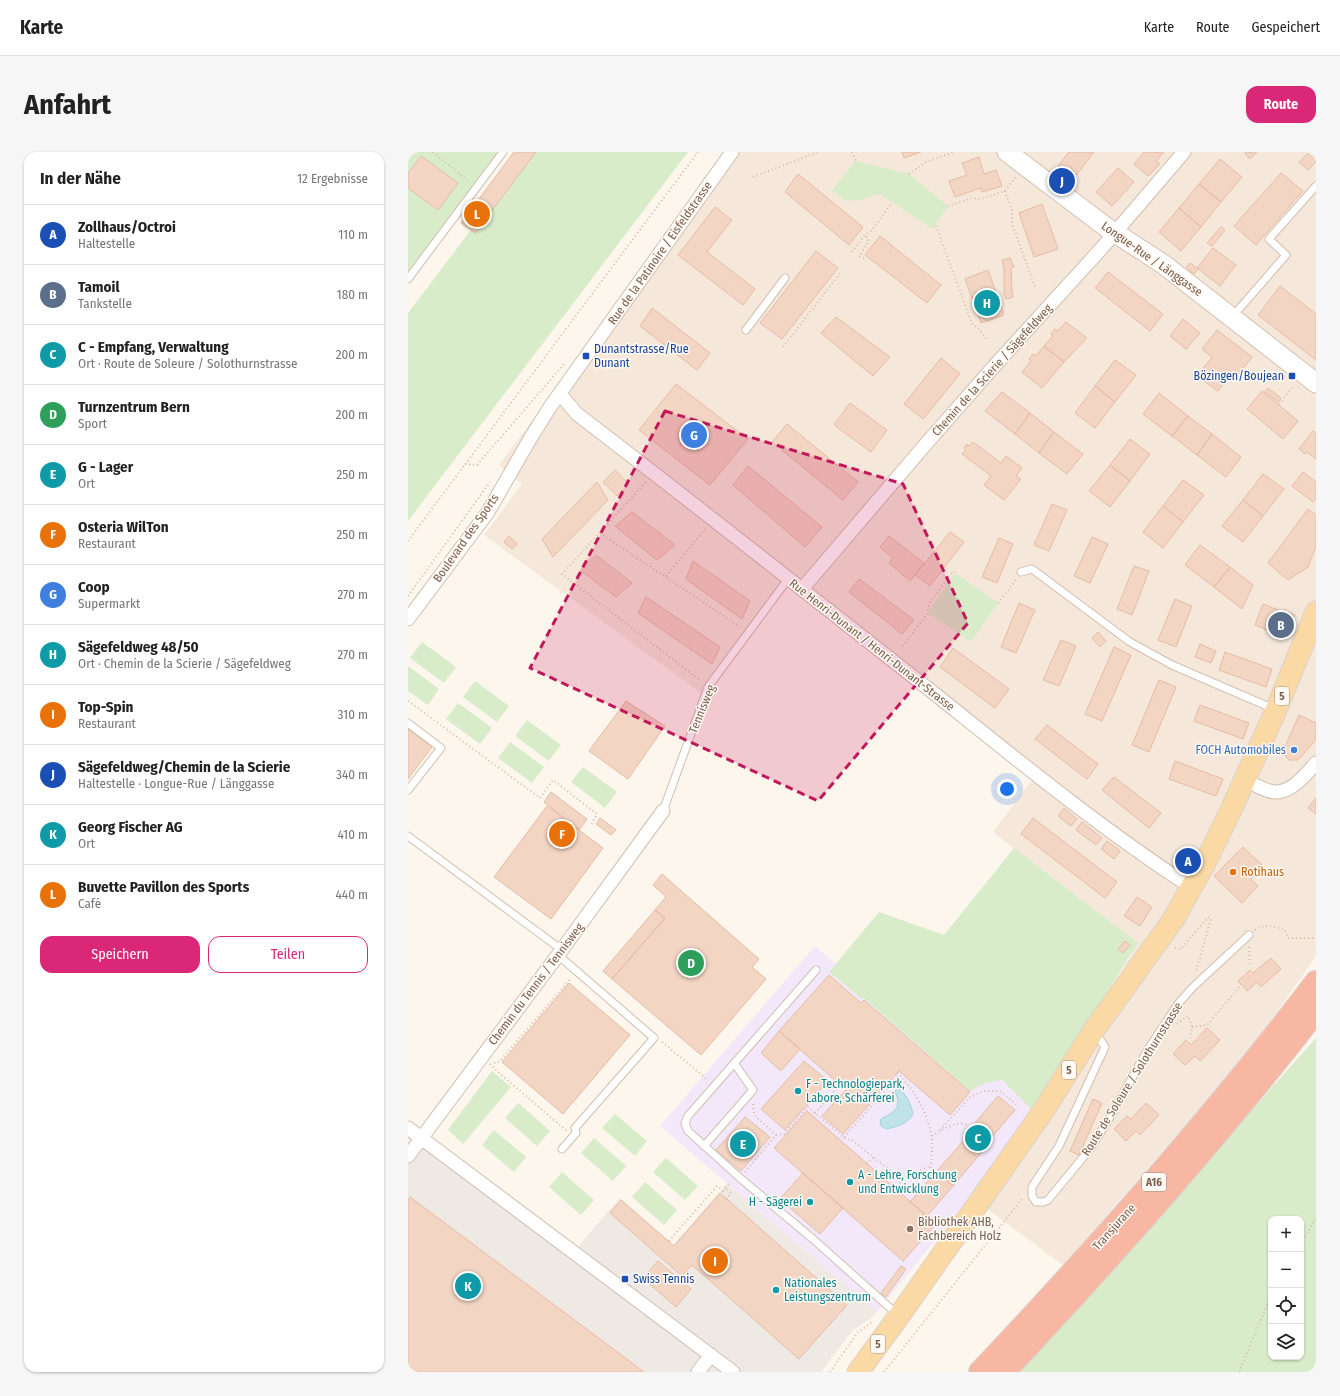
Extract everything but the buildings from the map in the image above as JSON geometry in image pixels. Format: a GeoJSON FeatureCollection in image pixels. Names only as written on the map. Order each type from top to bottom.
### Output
{"type":"FeatureCollection","features":[{"type":"Feature","properties":{"kind":"highway","name":"Transjurane"},"geometry":{"type":"LineString","coordinates":[[980,1372],[1050,1298],[1155,1180],[1242,1076],[1316,982]]}},
{"type":"Feature","properties":{"kind":"highway","name":"Transjurane"},"geometry":{"type":"LineString","coordinates":[[1004,1372],[1163,1199],[1221,1130],[1316,1011]]}},
{"type":"Feature","properties":{"kind":"main road","name":"5"},"geometry":{"type":"LineString","coordinates":[[858,1372],[894,1311],[1044,1110],[1094,1030],[1173,920],[1212,851],[1245,780],[1276,710],[1316,612]]}},
{"type":"Feature","properties":{"kind":"street","name":"Rue de la Patinoire / Eisfeldstrasse"},"geometry":{"type":"LineString","coordinates":[[560,394],[732,152]]}},
{"type":"Feature","properties":{"kind":"street","name":"Longue-Rue / Länggasse"},"geometry":{"type":"LineString","coordinates":[[1007,152],[1115,232],[1163,264],[1310,378]]}},
{"type":"Feature","properties":{"kind":"street","name":"Chemin de la Scierie / Sägefeldweg"},"geometry":{"type":"LineString","coordinates":[[802,589],[930,439],[1115,232],[1184,152]]}},
{"type":"Feature","properties":{"kind":"street","name":"Rue Henri-Dunant / Henri-Dunant-Strasse"},"geometry":{"type":"LineString","coordinates":[[560,394],[577,414],[713,519],[1036,775],[1129,846],[1191,887]]}},
{"type":"Feature","properties":{"kind":"street","name":"Boulevard des Sports"},"geometry":{"type":"LineString","coordinates":[[408,619],[488,512],[530,439],[560,394]]}},
{"type":"Feature","properties":{"kind":"street"},"geometry":{"type":"LineString","coordinates":[[1245,780],[1274,792],[1282,791],[1295,785],[1316,763]]}},
{"type":"Feature","properties":{"kind":"street","name":"Chemin du Tennis / Tennisweg"},"geometry":{"type":"LineString","coordinates":[[408,1156],[560,952],[663,810]]}},
{"type":"Feature","properties":{"kind":"street"},"geometry":{"type":"LineString","coordinates":[[408,1128],[734,1372]]}},
{"type":"Feature","properties":{"kind":"street"},"geometry":{"type":"LineString","coordinates":[[698,1372],[711,1355]]}},
{"type":"Feature","properties":{"kind":"lane"},"geometry":{"type":"LineString","coordinates":[[408,279],[503,152]]}},
{"type":"Feature","properties":{"kind":"lane"},"geometry":{"type":"LineString","coordinates":[[1232,317],[1286,255],[1269,239],[1316,186]]}},
{"type":"Feature","properties":{"kind":"lane"},"geometry":{"type":"LineString","coordinates":[[746,330],[784,278]]}},
{"type":"Feature","properties":{"kind":"lane"},"geometry":{"type":"LineString","coordinates":[[1021,572],[1032,568],[1130,642],[1172,665],[1276,710]]}},
{"type":"Feature","properties":{"kind":"lane","name":"Tennisweg"},"geometry":{"type":"LineString","coordinates":[[663,810],[708,687],[788,579]]}},
{"type":"Feature","properties":{"kind":"lane"},"geometry":{"type":"LineString","coordinates":[[408,723],[441,748],[408,790]]}},
{"type":"Feature","properties":{"kind":"lane"},"geometry":{"type":"LineString","coordinates":[[408,836],[560,952],[577,971],[654,1038],[575,1128],[576,1133],[562,1149]]}},
{"type":"Feature","properties":{"kind":"lane","name":"Route de Soleure / Solothurnstrasse"},"geometry":{"type":"LineString","coordinates":[[1032,1187],[1032,1196],[1036,1202],[1048,1200],[1090,1149],[1147,1051],[1178,1004],[1192,988],[1249,935]]}},
{"type":"Feature","properties":{"kind":"lane"},"geometry":{"type":"LineString","coordinates":[[816,970],[688,1116],[685,1123],[688,1131],[704,1146],[814,1239],[894,1311]]}},
{"type":"Feature","properties":{"kind":"lane"},"geometry":{"type":"LineString","coordinates":[[1032,1187],[1060,1146],[1105,1047],[1094,1030]]}},
{"type":"Feature","properties":{"kind":"lane"},"geometry":{"type":"LineString","coordinates":[[704,1146],[753,1090],[734,1063]]}},
{"type":"Feature","properties":{"kind":"path"},"geometry":{"type":"LineString","coordinates":[[433,152],[476,188]]}},
{"type":"Feature","properties":{"kind":"path"},"geometry":{"type":"LineString","coordinates":[[408,540],[698,152]]}},
{"type":"Feature","properties":{"kind":"path"},"geometry":{"type":"LineString","coordinates":[[752,177],[818,152]]}},
{"type":"Feature","properties":{"kind":"path"},"geometry":{"type":"LineString","coordinates":[[852,152],[856,162]]}},
{"type":"Feature","properties":{"kind":"path"},"geometry":{"type":"LineString","coordinates":[[909,174],[926,162],[954,152]]}},
{"type":"Feature","properties":{"kind":"path"},"geometry":{"type":"LineString","coordinates":[[948,206],[972,198],[981,199],[1005,191],[1018,174]]}},
{"type":"Feature","properties":{"kind":"path"},"geometry":{"type":"LineString","coordinates":[[1005,191],[1012,210],[1012,224],[1035,287]]}},
{"type":"Feature","properties":{"kind":"path"},"geometry":{"type":"LineString","coordinates":[[852,252],[865,235],[871,231],[892,203]]}},
{"type":"Feature","properties":{"kind":"path"},"geometry":{"type":"LineString","coordinates":[[936,226],[972,324],[979,329],[988,342]]}},
{"type":"Feature","properties":{"kind":"path"},"geometry":{"type":"LineString","coordinates":[[864,258],[859,256],[869,241],[865,235]]}},
{"type":"Feature","properties":{"kind":"path"},"geometry":{"type":"LineString","coordinates":[[783,347],[840,272]]}},
{"type":"Feature","properties":{"kind":"path"},"geometry":{"type":"LineString","coordinates":[[465,464],[477,465],[568,359]]}},
{"type":"Feature","properties":{"kind":"path"},"geometry":{"type":"LineString","coordinates":[[1278,404],[1310,378]]}},
{"type":"Feature","properties":{"kind":"path"},"geometry":{"type":"LineString","coordinates":[[654,473],[562,574],[708,687]]}},
{"type":"Feature","properties":{"kind":"path"},"geometry":{"type":"LineString","coordinates":[[408,596],[493,477]]}},
{"type":"Feature","properties":{"kind":"path"},"geometry":{"type":"LineString","coordinates":[[666,576],[713,519]]}},
{"type":"Feature","properties":{"kind":"path"},"geometry":{"type":"LineString","coordinates":[[600,533],[748,632]]}},
{"type":"Feature","properties":{"kind":"path"},"geometry":{"type":"LineString","coordinates":[[903,646],[928,613],[929,604],[953,571],[955,573]]}},
{"type":"Feature","properties":{"kind":"path"},"geometry":{"type":"LineString","coordinates":[[998,603],[1021,572]]}},
{"type":"Feature","properties":{"kind":"path"},"geometry":{"type":"LineString","coordinates":[[408,701],[540,798],[553,780],[597,814],[591,825]]}},
{"type":"Feature","properties":{"kind":"path"},"geometry":{"type":"LineString","coordinates":[[1176,948],[1181,949],[1208,917],[1211,919],[1198,959],[1192,988]]}},
{"type":"Feature","properties":{"kind":"path"},"geometry":{"type":"LineString","coordinates":[[1250,964],[1249,935],[1259,927],[1271,926],[1285,930],[1288,938],[1316,938]]}},
{"type":"Feature","properties":{"kind":"path"},"geometry":{"type":"LineString","coordinates":[[575,1128],[570,1134],[491,1065],[500,1061],[577,971]]}},
{"type":"Feature","properties":{"kind":"path"},"geometry":{"type":"LineString","coordinates":[[1192,1027],[1207,1025],[1242,985]]}},
{"type":"Feature","properties":{"kind":"path"},"geometry":{"type":"LineString","coordinates":[[1165,1023],[1173,1027],[1188,1016],[1192,1027],[1190,1038]]}},
{"type":"Feature","properties":{"kind":"path"},"geometry":{"type":"LineString","coordinates":[[654,1038],[658,1039],[714,1086]]}},
{"type":"Feature","properties":{"kind":"path"},"geometry":{"type":"LineString","coordinates":[[844,1138],[898,1074],[920,1103],[932,1136],[930,1166],[931,1178]]}},
{"type":"Feature","properties":{"kind":"path"},"geometry":{"type":"LineString","coordinates":[[815,1113],[840,1085]]}},
{"type":"Feature","properties":{"kind":"path"},"geometry":{"type":"LineString","coordinates":[[753,1090],[754,1115],[776,1135]]}},
{"type":"Feature","properties":{"kind":"path"},"geometry":{"type":"LineString","coordinates":[[932,1136],[940,1130],[969,1098],[983,1091],[1000,1091],[1018,1106]]}},
{"type":"Feature","properties":{"kind":"path"},"geometry":{"type":"LineString","coordinates":[[669,1241],[717,1186],[723,1191],[776,1135],[784,1134],[807,1106],[844,1138],[852,1140],[901,1179]]}},
{"type":"Feature","properties":{"kind":"path"},"geometry":{"type":"LineString","coordinates":[[940,1130],[958,1124],[964,1124],[970,1128]]}},
{"type":"Feature","properties":{"kind":"path"},"geometry":{"type":"LineString","coordinates":[[867,1164],[874,1157]]}},
{"type":"Feature","properties":{"kind":"path"},"geometry":{"type":"LineString","coordinates":[[901,1179],[930,1166]]}},
{"type":"Feature","properties":{"kind":"path"},"geometry":{"type":"LineString","coordinates":[[898,1191],[901,1179]]}},
{"type":"Feature","properties":{"kind":"path"},"geometry":{"type":"LineString","coordinates":[[884,1372],[1032,1187]]}},
{"type":"Feature","properties":{"kind":"path"},"geometry":{"type":"LineString","coordinates":[[725,1188],[731,1193],[726,1199]]}},
{"type":"Feature","properties":{"kind":"path"},"geometry":{"type":"LineString","coordinates":[[1304,1239],[1316,1218]]}},
{"type":"Feature","properties":{"kind":"path"},"geometry":{"type":"LineString","coordinates":[[1239,1372],[1268,1300]]}},
{"type":"Feature","properties":{"kind":"path"},"geometry":{"type":"LineString","coordinates":[[830,1372],[858,1332],[879,1318],[894,1311]]}},
{"type":"Feature","properties":{"kind":"highlighted area"},"geometry":{"type":"Polygon","coordinates":[[[665,411],[903,484],[968,623],[818,801],[530,668],[665,411]]]}},
{"type":"Feature","properties":{"kind":"shaded area"},"geometry":{"type":"Polygon","coordinates":[[[733,152],[1316,152],[1316,956],[1248,1054],[1063,1265],[986,1208],[1138,943],[993,832],[1036,775],[789,579],[708,687],[701,693],[484,535],[522,484],[499,465],[733,152]]]}},
{"type":"Feature","properties":{"kind":"shaded area"},"geometry":{"type":"Polygon","coordinates":[[[815,946],[836,964],[829,972],[862,999],[864,997],[985,1083],[1002,1080],[1033,1111],[973,1194],[877,1312],[660,1126],[815,946]]]}},
{"type":"Feature","properties":{"kind":"shaded area"},"geometry":{"type":"Polygon","coordinates":[[[421,1138],[573,1252],[620,1198],[673,1245],[727,1184],[877,1312],[870,1319],[853,1330],[821,1372],[408,1372],[408,1152],[421,1138]]]}},
{"type":"Feature","properties":{"kind":"green space"},"geometry":{"type":"Polygon","coordinates":[[[408,152],[503,152],[408,279],[408,152]]]}},
{"type":"Feature","properties":{"kind":"green space"},"geometry":{"type":"Polygon","coordinates":[[[530,152],[688,152],[408,521],[408,313],[530,152]]]}},
{"type":"Feature","properties":{"kind":"green space"},"geometry":{"type":"Polygon","coordinates":[[[856,161],[909,174],[948,206],[933,229],[880,194],[859,200],[846,201],[832,190],[856,161]]]}},
{"type":"Feature","properties":{"kind":"green space"},"geometry":{"type":"Polygon","coordinates":[[[955,573],[998,603],[971,642],[928,613],[955,573]]]}},
{"type":"Feature","properties":{"kind":"green space"},"geometry":{"type":"Polygon","coordinates":[[[422,642],[456,667],[444,683],[410,658],[422,642]]]}},
{"type":"Feature","properties":{"kind":"green space"},"geometry":{"type":"Polygon","coordinates":[[[408,666],[439,689],[428,705],[408,691],[408,666]]]}},
{"type":"Feature","properties":{"kind":"green space"},"geometry":{"type":"Polygon","coordinates":[[[475,681],[509,706],[497,722],[463,697],[475,681]]]}},
{"type":"Feature","properties":{"kind":"green space"},"geometry":{"type":"Polygon","coordinates":[[[458,703],[492,728],[480,744],[446,719],[458,703]]]}},
{"type":"Feature","properties":{"kind":"green space"},"geometry":{"type":"Polygon","coordinates":[[[527,720],[561,745],[549,761],[515,736],[527,720]]]}},
{"type":"Feature","properties":{"kind":"green space"},"geometry":{"type":"Polygon","coordinates":[[[510,742],[544,767],[532,783],[498,758],[510,742]]]}},
{"type":"Feature","properties":{"kind":"green space"},"geometry":{"type":"Polygon","coordinates":[[[583,767],[617,792],[605,808],[571,782],[583,767]]]}},
{"type":"Feature","properties":{"kind":"green space"},"geometry":{"type":"Polygon","coordinates":[[[1014,848],[1138,943],[1033,1111],[1002,1080],[985,1083],[970,1091],[864,998],[862,999],[829,972],[879,912],[944,935],[1014,848]]]}},
{"type":"Feature","properties":{"kind":"green space"},"geometry":{"type":"Polygon","coordinates":[[[1316,1038],[1316,1372],[1015,1372],[1063,1321],[1316,1038]]]}},
{"type":"Feature","properties":{"kind":"green space"},"geometry":{"type":"Polygon","coordinates":[[[492,1071],[511,1087],[463,1144],[448,1130],[492,1071]]]}},
{"type":"Feature","properties":{"kind":"green space"},"geometry":{"type":"Polygon","coordinates":[[[518,1103],[550,1131],[537,1146],[505,1118],[518,1103]]]}},
{"type":"Feature","properties":{"kind":"green space"},"geometry":{"type":"Polygon","coordinates":[[[615,1114],[647,1141],[635,1156],[602,1128],[615,1114]]]}},
{"type":"Feature","properties":{"kind":"green space"},"geometry":{"type":"Polygon","coordinates":[[[494,1130],[526,1157],[514,1172],[482,1145],[494,1130]]]}},
{"type":"Feature","properties":{"kind":"green space"},"geometry":{"type":"Polygon","coordinates":[[[594,1138],[626,1166],[613,1181],[581,1153],[594,1138]]]}},
{"type":"Feature","properties":{"kind":"green space"},"geometry":{"type":"Polygon","coordinates":[[[666,1158],[698,1186],[685,1200],[653,1172],[666,1158]]]}},
{"type":"Feature","properties":{"kind":"green space"},"geometry":{"type":"Polygon","coordinates":[[[562,1172],[594,1200],[581,1215],[549,1187],[562,1172]]]}},
{"type":"Feature","properties":{"kind":"green space"},"geometry":{"type":"Polygon","coordinates":[[[645,1182],[677,1210],[664,1225],[632,1197],[645,1182]]]}},
{"type":"Feature","properties":{"kind":"water"},"geometry":{"type":"Polygon","coordinates":[[[900,1089],[907,1097],[913,1114],[905,1123],[886,1129],[880,1125],[881,1119],[897,1108],[898,1100],[895,1091],[900,1089]]]}},
{"type":"Feature","properties":{"kind":"place","name":"Sägefeldweg/Chemin de la Scierie"},"geometry":{"type":"Point","coordinates":[1062,181]}},
{"type":"Feature","properties":{"kind":"place","name":"Buvette Pavillon des Sports"},"geometry":{"type":"Point","coordinates":[477,214]}},
{"type":"Feature","properties":{"kind":"place","name":"Sägefeldweg 48/50"},"geometry":{"type":"Point","coordinates":[987,303]}},
{"type":"Feature","properties":{"kind":"place","name":"Dunantstrasse/Rue Dunant"},"geometry":{"type":"Point","coordinates":[586,356]}},
{"type":"Feature","properties":{"kind":"place","name":"Bözingen/Boujean"},"geometry":{"type":"Point","coordinates":[1292,376]}},
{"type":"Feature","properties":{"kind":"place","name":"Coop"},"geometry":{"type":"Point","coordinates":[694,435]}},
{"type":"Feature","properties":{"kind":"place","name":"Tamoil"},"geometry":{"type":"Point","coordinates":[1281,625]}},
{"type":"Feature","properties":{"kind":"place","name":"FOCH Automobiles"},"geometry":{"type":"Point","coordinates":[1294,750]}},
{"type":"Feature","properties":{"kind":"place","name":"Osteria WilTon"},"geometry":{"type":"Point","coordinates":[562,834]}},
{"type":"Feature","properties":{"kind":"place","name":"Zollhaus/Octroi"},"geometry":{"type":"Point","coordinates":[1188,861]}},
{"type":"Feature","properties":{"kind":"place","name":"Rotihaus"},"geometry":{"type":"Point","coordinates":[1233,872]}},
{"type":"Feature","properties":{"kind":"place","name":"Turnzentrum Bern"},"geometry":{"type":"Point","coordinates":[691,963]}},
{"type":"Feature","properties":{"kind":"place","name":"F - Technologiepark, Labore, Schärferei"},"geometry":{"type":"Point","coordinates":[798,1091]}},
{"type":"Feature","properties":{"kind":"place","name":"C - Empfang, Verwaltung"},"geometry":{"type":"Point","coordinates":[978,1138]}},
{"type":"Feature","properties":{"kind":"place","name":"G - Lager"},"geometry":{"type":"Point","coordinates":[743,1144]}},
{"type":"Feature","properties":{"kind":"place","name":"A - Lehre, Forschung und Entwicklung"},"geometry":{"type":"Point","coordinates":[850,1182]}},
{"type":"Feature","properties":{"kind":"place","name":"H - Sägerei"},"geometry":{"type":"Point","coordinates":[810,1202]}},
{"type":"Feature","properties":{"kind":"place","name":"Bibliothek AHB, Fachbereich Holz"},"geometry":{"type":"Point","coordinates":[910,1229]}},
{"type":"Feature","properties":{"kind":"place","name":"Top-Spin"},"geometry":{"type":"Point","coordinates":[715,1261]}},
{"type":"Feature","properties":{"kind":"place","name":"Swiss Tennis"},"geometry":{"type":"Point","coordinates":[625,1279]}},
{"type":"Feature","properties":{"kind":"place","name":"Georg Fischer AG"},"geometry":{"type":"Point","coordinates":[468,1286]}},
{"type":"Feature","properties":{"kind":"place","name":"Nationales Leistungszentrum"},"geometry":{"type":"Point","coordinates":[776,1290]}}]}
